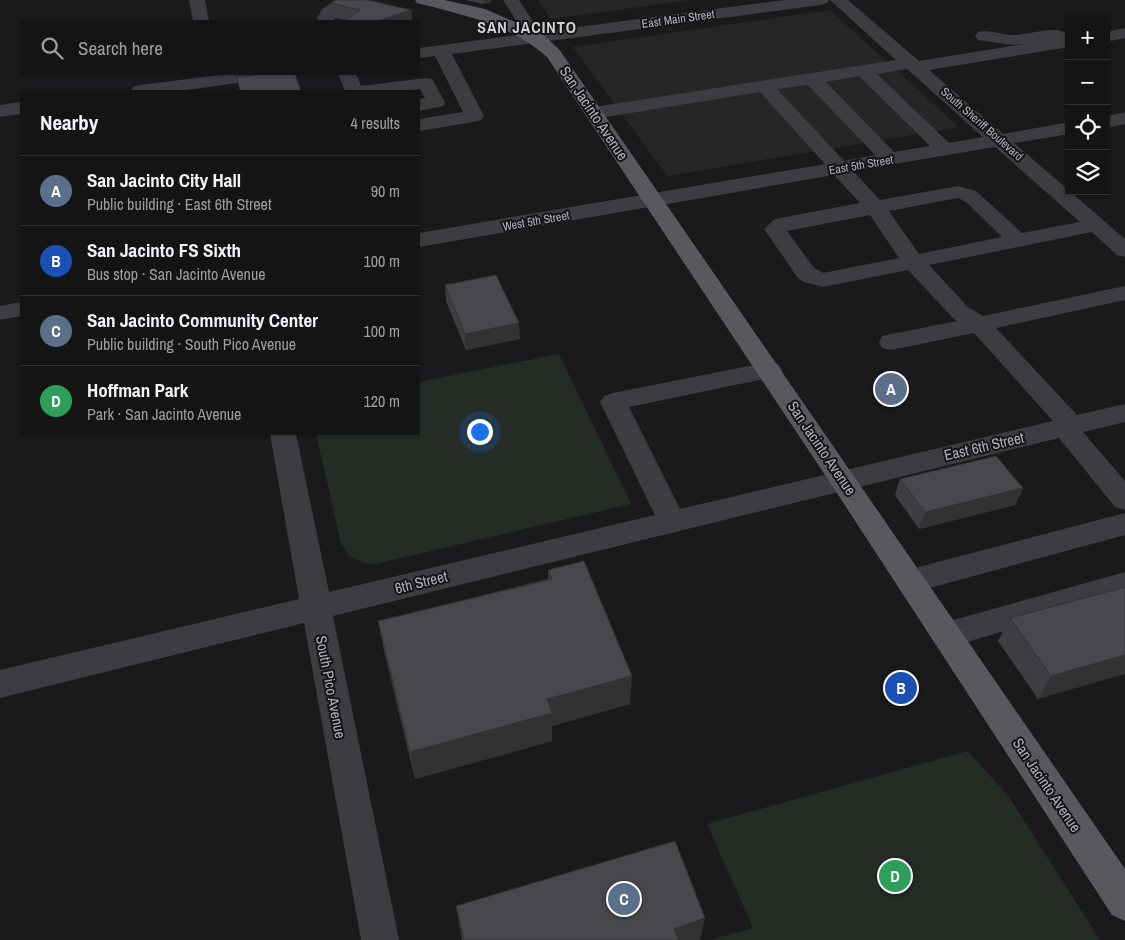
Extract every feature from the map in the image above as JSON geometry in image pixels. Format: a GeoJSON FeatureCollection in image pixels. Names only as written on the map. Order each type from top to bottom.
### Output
{"type":"FeatureCollection","features":[{"type":"Feature","properties":{"kind":"main road"},"geometry":{"type":"LineString","coordinates":[[418,6],[536,38]]}},
{"type":"Feature","properties":{"kind":"main road","name":"San Jacinto Avenue"},"geometry":{"type":"LineString","coordinates":[[536,38],[553,53],[654,201],[1125,902]]}},
{"type":"Feature","properties":{"kind":"street"},"geometry":{"type":"LineString","coordinates":[[197,0],[201,20]]}},
{"type":"Feature","properties":{"kind":"street"},"geometry":{"type":"LineString","coordinates":[[327,20],[328,13],[347,0]]}},
{"type":"Feature","properties":{"kind":"street","name":"San Jacinto Avenue"},"geometry":{"type":"LineString","coordinates":[[512,0],[536,38]]}},
{"type":"Feature","properties":{"kind":"street","name":"East Main Street"},"geometry":{"type":"LineString","coordinates":[[420,54],[821,0]]}},
{"type":"Feature","properties":{"kind":"street","name":"South Sheriff Boulevard"},"geometry":{"type":"LineString","coordinates":[[838,0],[1002,140],[1125,250]]}},
{"type":"Feature","properties":{"kind":"street"},"geometry":{"type":"LineString","coordinates":[[1110,36],[1125,33]]}},
{"type":"Feature","properties":{"kind":"street"},"geometry":{"type":"LineString","coordinates":[[594,113],[863,70],[914,65],[1068,42],[1058,35],[1013,40],[984,36]]}},
{"type":"Feature","properties":{"kind":"street"},"geometry":{"type":"LineString","coordinates":[[420,125],[474,116],[441,50]]}},
{"type":"Feature","properties":{"kind":"street"},"geometry":{"type":"LineString","coordinates":[[863,70],[945,150]]}},
{"type":"Feature","properties":{"kind":"street"},"geometry":{"type":"LineString","coordinates":[[148,90],[260,75]]}},
{"type":"Feature","properties":{"kind":"street"},"geometry":{"type":"LineString","coordinates":[[346,75],[354,90]]}},
{"type":"Feature","properties":{"kind":"street"},"geometry":{"type":"LineString","coordinates":[[812,78],[890,160]]}},
{"type":"Feature","properties":{"kind":"street"},"geometry":{"type":"LineString","coordinates":[[373,90],[426,83],[436,102],[420,105]]}},
{"type":"Feature","properties":{"kind":"street"},"geometry":{"type":"LineString","coordinates":[[764,86],[876,208],[913,262],[960,312],[979,324],[1068,426],[1125,500]]}},
{"type":"Feature","properties":{"kind":"street"},"geometry":{"type":"LineString","coordinates":[[0,111],[20,108]]}},
{"type":"Feature","properties":{"kind":"street"},"geometry":{"type":"LineString","coordinates":[[1110,121],[1125,118]]}},
{"type":"Feature","properties":{"kind":"street","name":"East 5th Street"},"geometry":{"type":"LineString","coordinates":[[654,201],[1065,129]]}},
{"type":"Feature","properties":{"kind":"street"},"geometry":{"type":"LineString","coordinates":[[1018,240],[973,198],[963,193],[783,224],[775,229],[775,232],[806,273],[817,280],[1096,225]]}},
{"type":"Feature","properties":{"kind":"street","name":"West 5th Street"},"geometry":{"type":"LineString","coordinates":[[420,240],[654,201]]}},
{"type":"Feature","properties":{"kind":"street"},"geometry":{"type":"LineString","coordinates":[[891,342],[1125,293]]}},
{"type":"Feature","properties":{"kind":"street"},"geometry":{"type":"LineString","coordinates":[[0,313],[20,309]]}},
{"type":"Feature","properties":{"kind":"street"},"geometry":{"type":"LineString","coordinates":[[672,521],[613,402],[769,370]]}},
{"type":"Feature","properties":{"kind":"street","name":"East 6th Street"},"geometry":{"type":"LineString","coordinates":[[843,480],[1125,413]]}},
{"type":"Feature","properties":{"kind":"street","name":"South Pico Avenue"},"geometry":{"type":"LineString","coordinates":[[283,435],[380,940]]}},
{"type":"Feature","properties":{"kind":"street","name":"6th Street"},"geometry":{"type":"LineString","coordinates":[[0,684],[843,480]]}},
{"type":"Feature","properties":{"kind":"street"},"geometry":{"type":"LineString","coordinates":[[911,581],[1125,524]]}},
{"type":"Feature","properties":{"kind":"street"},"geometry":{"type":"LineString","coordinates":[[946,635],[1125,584]]}},
{"type":"Feature","properties":{"kind":"shaded area"},"geometry":{"type":"Polygon","coordinates":[[[538,0],[690,0],[551,19],[538,0]]]}},
{"type":"Feature","properties":{"kind":"shaded area"},"geometry":{"type":"Polygon","coordinates":[[[830,10],[959,127],[667,176],[573,47],[830,10]]]}},
{"type":"Feature","properties":{"kind":"shaded area"},"geometry":{"type":"Polygon","coordinates":[[[559,354],[631,504],[371,565],[350,557],[341,543],[316,435],[420,435],[420,382],[559,354]]]}},
{"type":"Feature","properties":{"kind":"shaded area"},"geometry":{"type":"Polygon","coordinates":[[[968,751],[1009,797],[1100,940],[710,940],[753,928],[707,824],[968,751]]]}},
{"type":"Feature","properties":{"kind":"building"},"geometry":{"type":"Polygon","coordinates":[[[336,0],[368,0],[411,10],[380,20],[346,20],[360,10],[331,3],[336,0]]]}},
{"type":"Feature","properties":{"kind":"building"},"geometry":{"type":"Polygon","coordinates":[[[295,75],[301,90],[240,90],[237,77],[295,75]]]}},
{"type":"Feature","properties":{"kind":"building"},"geometry":{"type":"Polygon","coordinates":[[[496,275],[519,323],[465,334],[445,285],[496,275]]]}},
{"type":"Feature","properties":{"kind":"building"},"geometry":{"type":"Polygon","coordinates":[[[996,456],[1023,488],[925,512],[900,479],[996,456]]]}},
{"type":"Feature","properties":{"kind":"building"},"geometry":{"type":"Polygon","coordinates":[[[584,561],[632,676],[547,699],[552,713],[410,752],[378,621],[552,579],[548,570],[584,561]]]}},
{"type":"Feature","properties":{"kind":"building"},"geometry":{"type":"Polygon","coordinates":[[[1125,587],[1125,655],[1051,676],[1010,618],[1125,587]]]}},
{"type":"Feature","properties":{"kind":"building"},"geometry":{"type":"Polygon","coordinates":[[[675,841],[705,918],[674,929],[678,940],[464,940],[456,906],[675,841]]]}},
{"type":"Feature","properties":{"kind":"place","name":"San Jacinto City Hall"},"geometry":{"type":"Point","coordinates":[891,389]}},
{"type":"Feature","properties":{"kind":"place","name":"San Jacinto FS Sixth"},"geometry":{"type":"Point","coordinates":[901,688]}},
{"type":"Feature","properties":{"kind":"place","name":"Hoffman Park"},"geometry":{"type":"Point","coordinates":[895,876]}},
{"type":"Feature","properties":{"kind":"place","name":"San Jacinto Community Center"},"geometry":{"type":"Point","coordinates":[624,899]}},
{"type":"Feature","properties":{"kind":"district","name":"SAN JACINTO"},"geometry":{"type":"Point","coordinates":[527,27]}}]}
